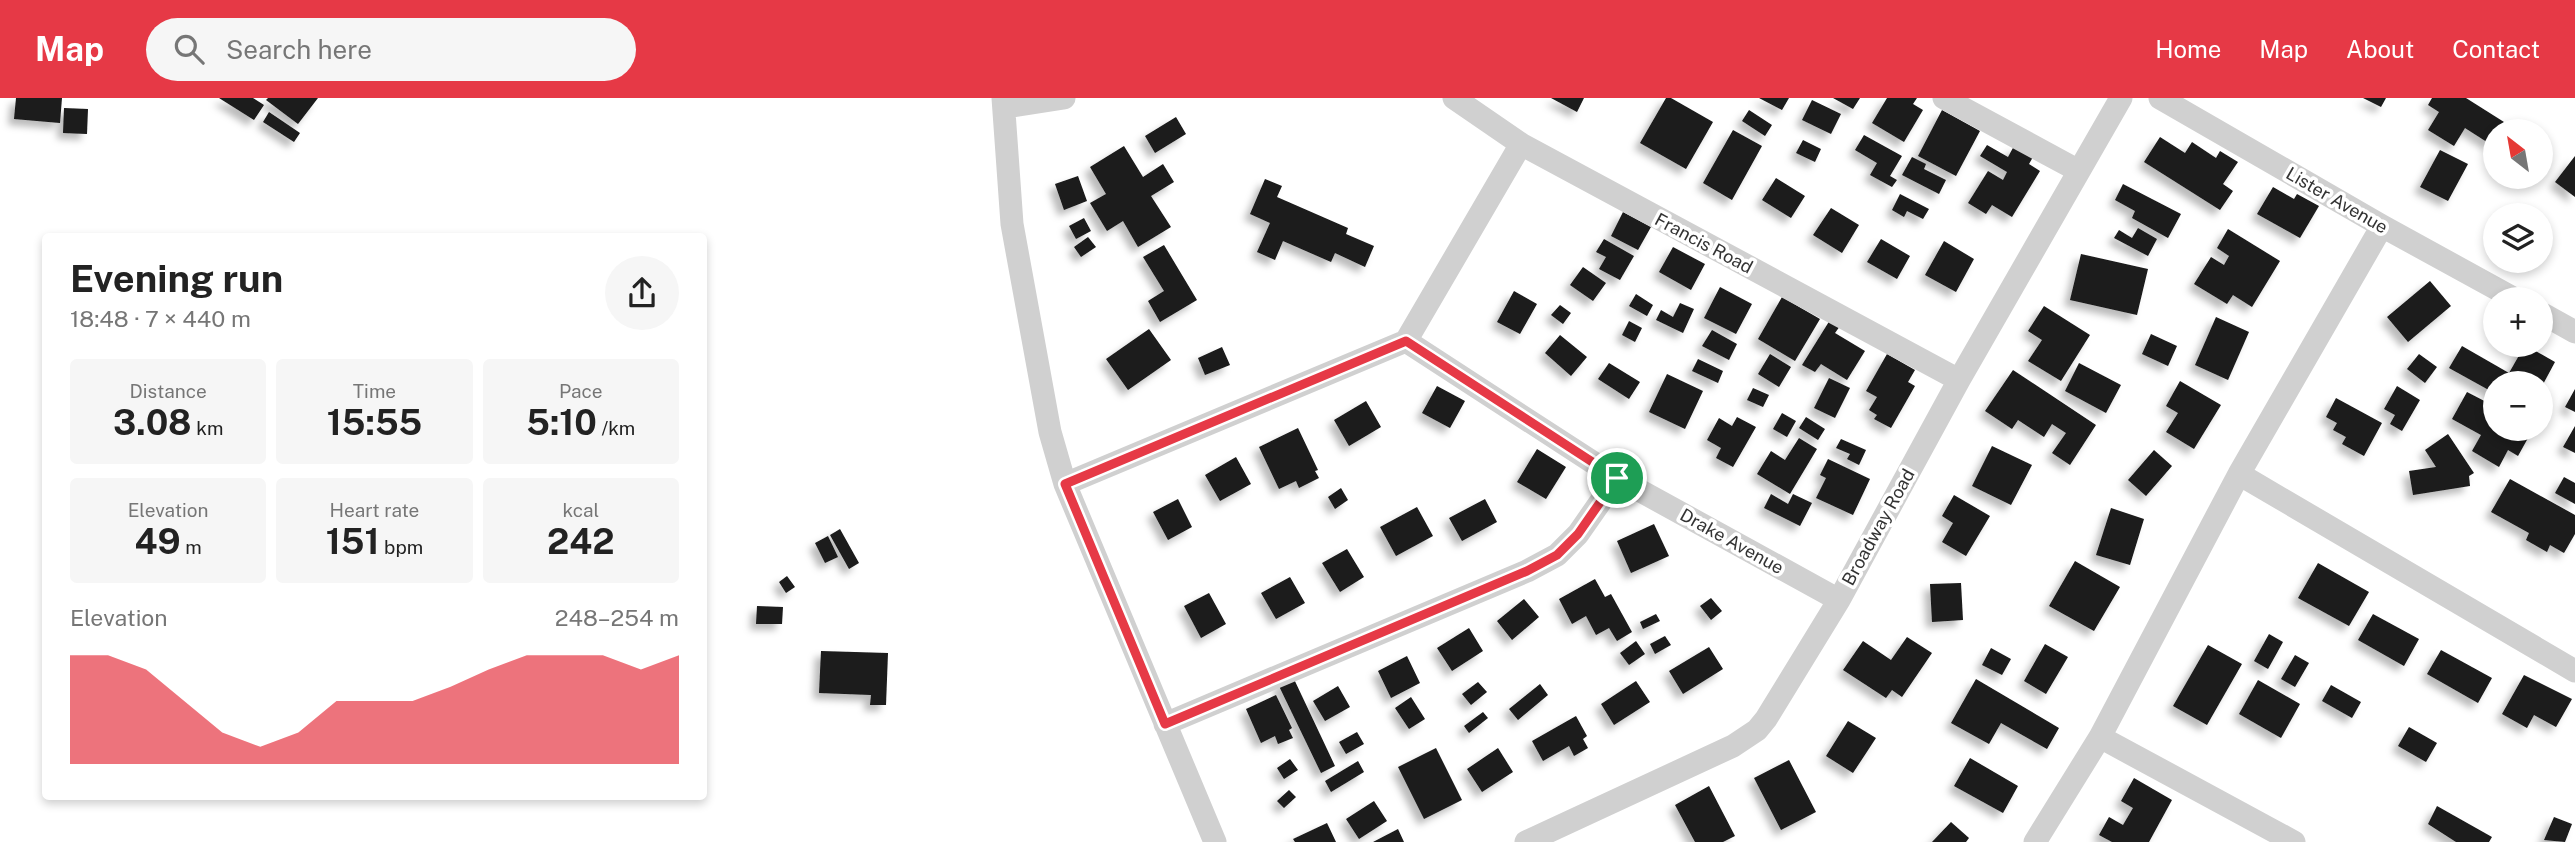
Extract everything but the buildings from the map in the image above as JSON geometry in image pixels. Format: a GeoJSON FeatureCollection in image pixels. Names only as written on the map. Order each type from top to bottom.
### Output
{"type":"FeatureCollection","features":[{"type":"Feature","properties":{"kind":"street"},"geometry":{"type":"LineString","coordinates":[[1064,98],[1004,103],[1012,224],[1050,432],[1065,484],[1215,842]]}},
{"type":"Feature","properties":{"kind":"street","name":"Francis Road"},"geometry":{"type":"LineString","coordinates":[[1454,98],[1521,144],[1959,380]]}},
{"type":"Feature","properties":{"kind":"street"},"geometry":{"type":"LineString","coordinates":[[1944,98],[2079,171]]}},
{"type":"Feature","properties":{"kind":"street","name":"Broadway Road"},"geometry":{"type":"LineString","coordinates":[[1531,841],[1733,746],[1757,730],[1839,600],[1959,380],[2121,98]]}},
{"type":"Feature","properties":{"kind":"street","name":"Lister Avenue"},"geometry":{"type":"LineString","coordinates":[[2160,98],[2493,287]]}},
{"type":"Feature","properties":{"kind":"street"},"geometry":{"type":"LineString","coordinates":[[1065,484],[1406,341],[1521,144]]}},
{"type":"Feature","properties":{"kind":"street"},"geometry":{"type":"LineString","coordinates":[[2035,842],[2100,737],[2239,474],[2382,226]]}},
{"type":"Feature","properties":{"kind":"street"},"geometry":{"type":"LineString","coordinates":[[2553,320],[2575,332]]}},
{"type":"Feature","properties":{"kind":"street","name":"Drake Avenue"},"geometry":{"type":"LineString","coordinates":[[1406,341],[1617,478],[1839,600]]}},
{"type":"Feature","properties":{"kind":"street"},"geometry":{"type":"LineString","coordinates":[[2239,474],[2575,671]]}},
{"type":"Feature","properties":{"kind":"street"},"geometry":{"type":"LineString","coordinates":[[1165,724],[1547,561],[1578,534],[1617,478]]}},
{"type":"Feature","properties":{"kind":"street"},"geometry":{"type":"LineString","coordinates":[[2100,737],[2294,842]]}},
{"type":"Feature","properties":{"kind":"route"},"geometry":{"type":"LineString","coordinates":[[1406,341],[1617,478],[1578,534],[1557,555],[1527,571],[1165,724],[1065,484],[1406,341]]}}]}
